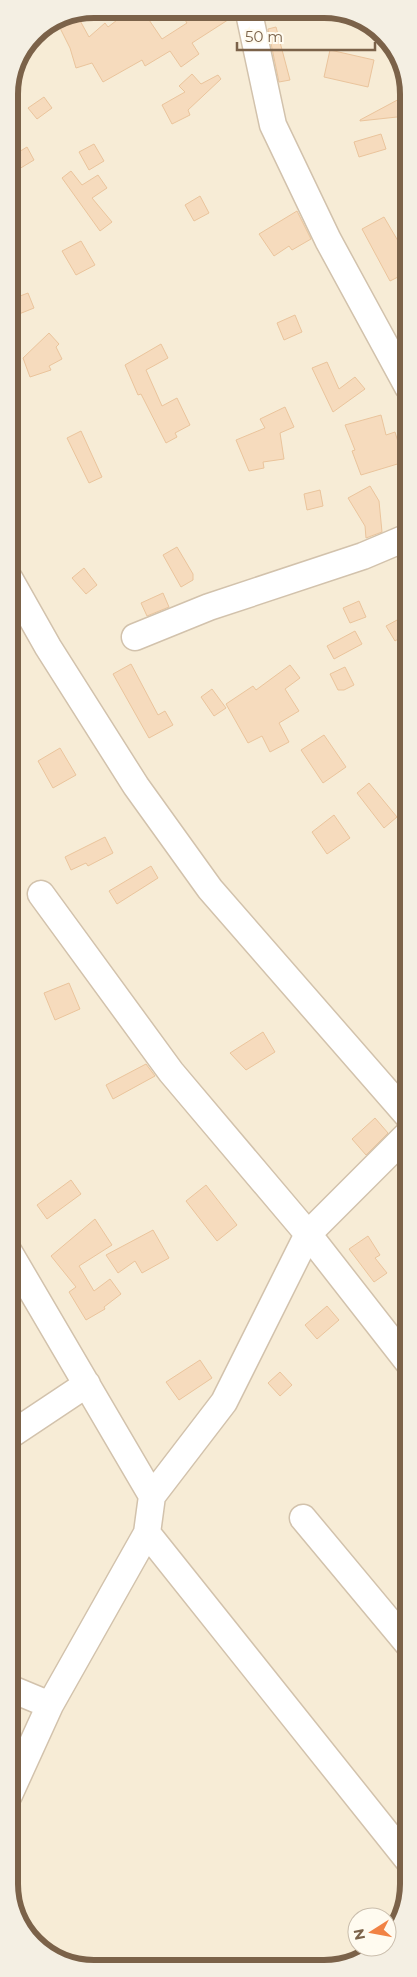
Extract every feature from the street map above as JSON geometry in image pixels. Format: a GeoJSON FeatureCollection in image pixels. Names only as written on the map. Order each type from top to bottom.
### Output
{"type":"FeatureCollection","features":[{"type":"Feature","properties":{"kind":"street"},"geometry":{"type":"LineString","coordinates":[[250,18],[273,125],[328,240],[400,372]]}},
{"type":"Feature","properties":{"kind":"street"},"geometry":{"type":"LineString","coordinates":[[135,637],[210,607],[363,556],[400,540]]}},
{"type":"Feature","properties":{"kind":"street"},"geometry":{"type":"LineString","coordinates":[[18,594],[48,647],[136,786],[210,889],[399,1106]]}},
{"type":"Feature","properties":{"kind":"street"},"geometry":{"type":"LineString","coordinates":[[40,894],[172,1072],[308,1234],[399,1351]]}},
{"type":"Feature","properties":{"kind":"street"},"geometry":{"type":"LineString","coordinates":[[18,1775],[50,1705],[147,1532],[152,1496],[224,1402],[308,1234],[399,1143]]}},
{"type":"Feature","properties":{"kind":"street"},"geometry":{"type":"LineString","coordinates":[[18,1267],[152,1496]]}},
{"type":"Feature","properties":{"kind":"street"},"geometry":{"type":"LineString","coordinates":[[18,1430],[87,1384]]}},
{"type":"Feature","properties":{"kind":"street"},"geometry":{"type":"LineString","coordinates":[[303,1518],[399,1633]]}},
{"type":"Feature","properties":{"kind":"street"},"geometry":{"type":"LineString","coordinates":[[147,1532],[399,1849]]}},
{"type":"Feature","properties":{"kind":"street"},"geometry":{"type":"LineString","coordinates":[[18,1692],[50,1705]]}},
{"type":"Feature","properties":{"kind":"shaded area"},"geometry":{"type":"Polygon","coordinates":[[[79,19],[338,19],[370,33],[381,44],[394,65],[399,84],[399,1888],[396,1907],[347,1907],[347,1956],[333,1959],[94,1960],[69,1955],[47,1944],[33,1930],[25,1917],[18,1893],[18,89],[20,74],[30,51],[51,30],[79,19]]]}},
{"type":"Feature","properties":{"kind":"building"},"geometry":{"type":"Polygon","coordinates":[[[120,18],[148,18],[162,39],[187,23],[184,18],[231,18],[192,43],[199,54],[181,67],[170,51],[145,66],[142,60],[103,82],[92,63],[76,68],[70,48],[59,26],[79,19],[89,37],[105,23],[108,27],[120,18]]]}},
{"type":"Feature","properties":{"kind":"building"},"geometry":{"type":"Polygon","coordinates":[[[276,27],[290,80],[279,82],[268,29],[276,27]]]}},
{"type":"Feature","properties":{"kind":"building"},"geometry":{"type":"Polygon","coordinates":[[[330,50],[374,60],[368,87],[324,77],[330,50]]]}},
{"type":"Feature","properties":{"kind":"building"},"geometry":{"type":"Polygon","coordinates":[[[192,74],[201,84],[218,75],[221,79],[188,110],[190,115],[172,124],[162,105],[185,92],[179,86],[192,74]]]}},
{"type":"Feature","properties":{"kind":"building"},"geometry":{"type":"Polygon","coordinates":[[[44,97],[52,108],[37,119],[28,108],[44,97]]]}},
{"type":"Feature","properties":{"kind":"building"},"geometry":{"type":"Polygon","coordinates":[[[400,99],[400,115],[397,117],[360,120],[400,99]]]}},
{"type":"Feature","properties":{"kind":"building"},"geometry":{"type":"Polygon","coordinates":[[[381,134],[386,149],[359,157],[354,142],[381,134]]]}},
{"type":"Feature","properties":{"kind":"building"},"geometry":{"type":"Polygon","coordinates":[[[94,144],[104,161],[89,170],[79,152],[94,144]]]}},
{"type":"Feature","properties":{"kind":"building"},"geometry":{"type":"Polygon","coordinates":[[[27,147],[34,160],[18,170],[18,152],[27,147]]]}},
{"type":"Feature","properties":{"kind":"building"},"geometry":{"type":"Polygon","coordinates":[[[71,171],[82,185],[98,175],[107,188],[92,198],[112,222],[100,231],[62,178],[71,171]]]}},
{"type":"Feature","properties":{"kind":"building"},"geometry":{"type":"Polygon","coordinates":[[[200,196],[209,213],[194,221],[185,205],[200,196]]]}},
{"type":"Feature","properties":{"kind":"building"},"geometry":{"type":"Polygon","coordinates":[[[297,211],[311,239],[292,250],[289,246],[274,256],[259,234],[297,211]]]}},
{"type":"Feature","properties":{"kind":"building"},"geometry":{"type":"Polygon","coordinates":[[[384,217],[400,244],[400,276],[390,281],[362,229],[384,217]]]}},
{"type":"Feature","properties":{"kind":"building"},"geometry":{"type":"Polygon","coordinates":[[[81,241],[95,265],[76,275],[62,251],[81,241]]]}},
{"type":"Feature","properties":{"kind":"building"},"geometry":{"type":"Polygon","coordinates":[[[18,291],[20,296],[28,293],[34,308],[18,314],[18,291]]]}},
{"type":"Feature","properties":{"kind":"building"},"geometry":{"type":"Polygon","coordinates":[[[295,315],[302,332],[284,340],[277,323],[295,315]]]}},
{"type":"Feature","properties":{"kind":"building"},"geometry":{"type":"Polygon","coordinates":[[[49,333],[59,344],[56,347],[62,359],[49,366],[51,370],[30,377],[23,358],[49,333]]]}},
{"type":"Feature","properties":{"kind":"building"},"geometry":{"type":"Polygon","coordinates":[[[161,344],[168,358],[146,370],[162,406],[177,398],[190,425],[175,433],[177,437],[166,443],[141,394],[138,395],[125,365],[161,344]]]}},
{"type":"Feature","properties":{"kind":"building"},"geometry":{"type":"Polygon","coordinates":[[[327,362],[339,389],[355,377],[365,389],[333,412],[312,368],[327,362]]]}},
{"type":"Feature","properties":{"kind":"building"},"geometry":{"type":"Polygon","coordinates":[[[285,407],[294,427],[280,433],[284,459],[263,462],[264,468],[249,471],[236,440],[265,428],[260,419],[285,407]]]}},
{"type":"Feature","properties":{"kind":"building"},"geometry":{"type":"Polygon","coordinates":[[[381,415],[386,435],[395,432],[400,448],[400,463],[361,475],[352,451],[355,450],[345,425],[381,415]]]}},
{"type":"Feature","properties":{"kind":"building"},"geometry":{"type":"Polygon","coordinates":[[[81,431],[102,477],[89,483],[67,438],[81,431]]]}},
{"type":"Feature","properties":{"kind":"building"},"geometry":{"type":"Polygon","coordinates":[[[370,486],[379,501],[382,532],[366,538],[365,526],[348,498],[370,486]]]}},
{"type":"Feature","properties":{"kind":"building"},"geometry":{"type":"Polygon","coordinates":[[[320,490],[323,506],[307,510],[304,494],[320,490]]]}},
{"type":"Feature","properties":{"kind":"building"},"geometry":{"type":"Polygon","coordinates":[[[177,547],[193,574],[193,580],[181,587],[163,555],[177,547]]]}},
{"type":"Feature","properties":{"kind":"building"},"geometry":{"type":"Polygon","coordinates":[[[84,568],[97,585],[86,594],[72,578],[84,568]]]}},
{"type":"Feature","properties":{"kind":"building"},"geometry":{"type":"Polygon","coordinates":[[[163,593],[169,607],[147,616],[141,603],[163,593]]]}},
{"type":"Feature","properties":{"kind":"building"},"geometry":{"type":"Polygon","coordinates":[[[359,601],[366,617],[350,623],[343,608],[359,601]]]}},
{"type":"Feature","properties":{"kind":"building"},"geometry":{"type":"Polygon","coordinates":[[[399,619],[400,638],[395,641],[386,626],[399,619]]]}},
{"type":"Feature","properties":{"kind":"building"},"geometry":{"type":"Polygon","coordinates":[[[355,631],[362,644],[334,659],[327,646],[355,631]]]}},
{"type":"Feature","properties":{"kind":"building"},"geometry":{"type":"Polygon","coordinates":[[[131,664],[158,715],[165,711],[173,725],[149,738],[113,674],[131,664]]]}},
{"type":"Feature","properties":{"kind":"building"},"geometry":{"type":"Polygon","coordinates":[[[290,665],[300,678],[285,689],[299,711],[279,723],[289,742],[270,752],[262,736],[248,743],[226,704],[253,686],[256,690],[290,665]]]}},
{"type":"Feature","properties":{"kind":"building"},"geometry":{"type":"Polygon","coordinates":[[[345,667],[354,685],[344,690],[338,690],[330,674],[345,667]]]}},
{"type":"Feature","properties":{"kind":"building"},"geometry":{"type":"Polygon","coordinates":[[[212,689],[226,708],[214,716],[201,697],[212,689]]]}},
{"type":"Feature","properties":{"kind":"building"},"geometry":{"type":"Polygon","coordinates":[[[324,735],[346,767],[323,783],[301,750],[324,735]]]}},
{"type":"Feature","properties":{"kind":"building"},"geometry":{"type":"Polygon","coordinates":[[[60,748],[76,775],[53,788],[38,761],[60,748]]]}},
{"type":"Feature","properties":{"kind":"building"},"geometry":{"type":"Polygon","coordinates":[[[369,783],[397,817],[384,828],[357,793],[369,783]]]}},
{"type":"Feature","properties":{"kind":"building"},"geometry":{"type":"Polygon","coordinates":[[[334,815],[350,838],[327,854],[312,832],[334,815]]]}},
{"type":"Feature","properties":{"kind":"building"},"geometry":{"type":"Polygon","coordinates":[[[105,837],[113,853],[88,866],[86,863],[71,870],[65,857],[105,837]]]}},
{"type":"Feature","properties":{"kind":"building"},"geometry":{"type":"Polygon","coordinates":[[[151,866],[158,878],[117,904],[109,891],[151,866]]]}},
{"type":"Feature","properties":{"kind":"building"},"geometry":{"type":"Polygon","coordinates":[[[69,983],[80,1009],[55,1020],[44,993],[69,983]]]}},
{"type":"Feature","properties":{"kind":"building"},"geometry":{"type":"Polygon","coordinates":[[[263,1032],[275,1052],[246,1070],[230,1053],[263,1032]]]}},
{"type":"Feature","properties":{"kind":"building"},"geometry":{"type":"Polygon","coordinates":[[[146,1064],[155,1076],[113,1099],[106,1085],[146,1064]]]}},
{"type":"Feature","properties":{"kind":"building"},"geometry":{"type":"Polygon","coordinates":[[[375,1118],[388,1133],[366,1155],[352,1139],[375,1118]]]}},
{"type":"Feature","properties":{"kind":"building"},"geometry":{"type":"Polygon","coordinates":[[[71,1180],[81,1194],[47,1219],[37,1205],[71,1180]]]}},
{"type":"Feature","properties":{"kind":"building"},"geometry":{"type":"Polygon","coordinates":[[[206,1185],[237,1225],[217,1241],[186,1201],[206,1185]]]}},
{"type":"Feature","properties":{"kind":"building"},"geometry":{"type":"Polygon","coordinates":[[[95,1219],[112,1245],[79,1266],[94,1291],[110,1279],[121,1294],[104,1307],[105,1309],[86,1320],[69,1292],[76,1287],[51,1256],[95,1219]]]}},
{"type":"Feature","properties":{"kind":"building"},"geometry":{"type":"Polygon","coordinates":[[[153,1230],[169,1258],[142,1273],[135,1261],[118,1273],[106,1255],[153,1230]]]}},
{"type":"Feature","properties":{"kind":"building"},"geometry":{"type":"Polygon","coordinates":[[[368,1236],[380,1255],[375,1258],[387,1273],[374,1282],[349,1249],[368,1236]]]}},
{"type":"Feature","properties":{"kind":"building"},"geometry":{"type":"Polygon","coordinates":[[[327,1306],[339,1320],[317,1339],[305,1325],[327,1306]]]}},
{"type":"Feature","properties":{"kind":"building"},"geometry":{"type":"Polygon","coordinates":[[[200,1360],[212,1378],[179,1400],[166,1382],[200,1360]]]}},
{"type":"Feature","properties":{"kind":"building"},"geometry":{"type":"Polygon","coordinates":[[[280,1372],[292,1385],[280,1396],[268,1383],[280,1372]]]}}]}
